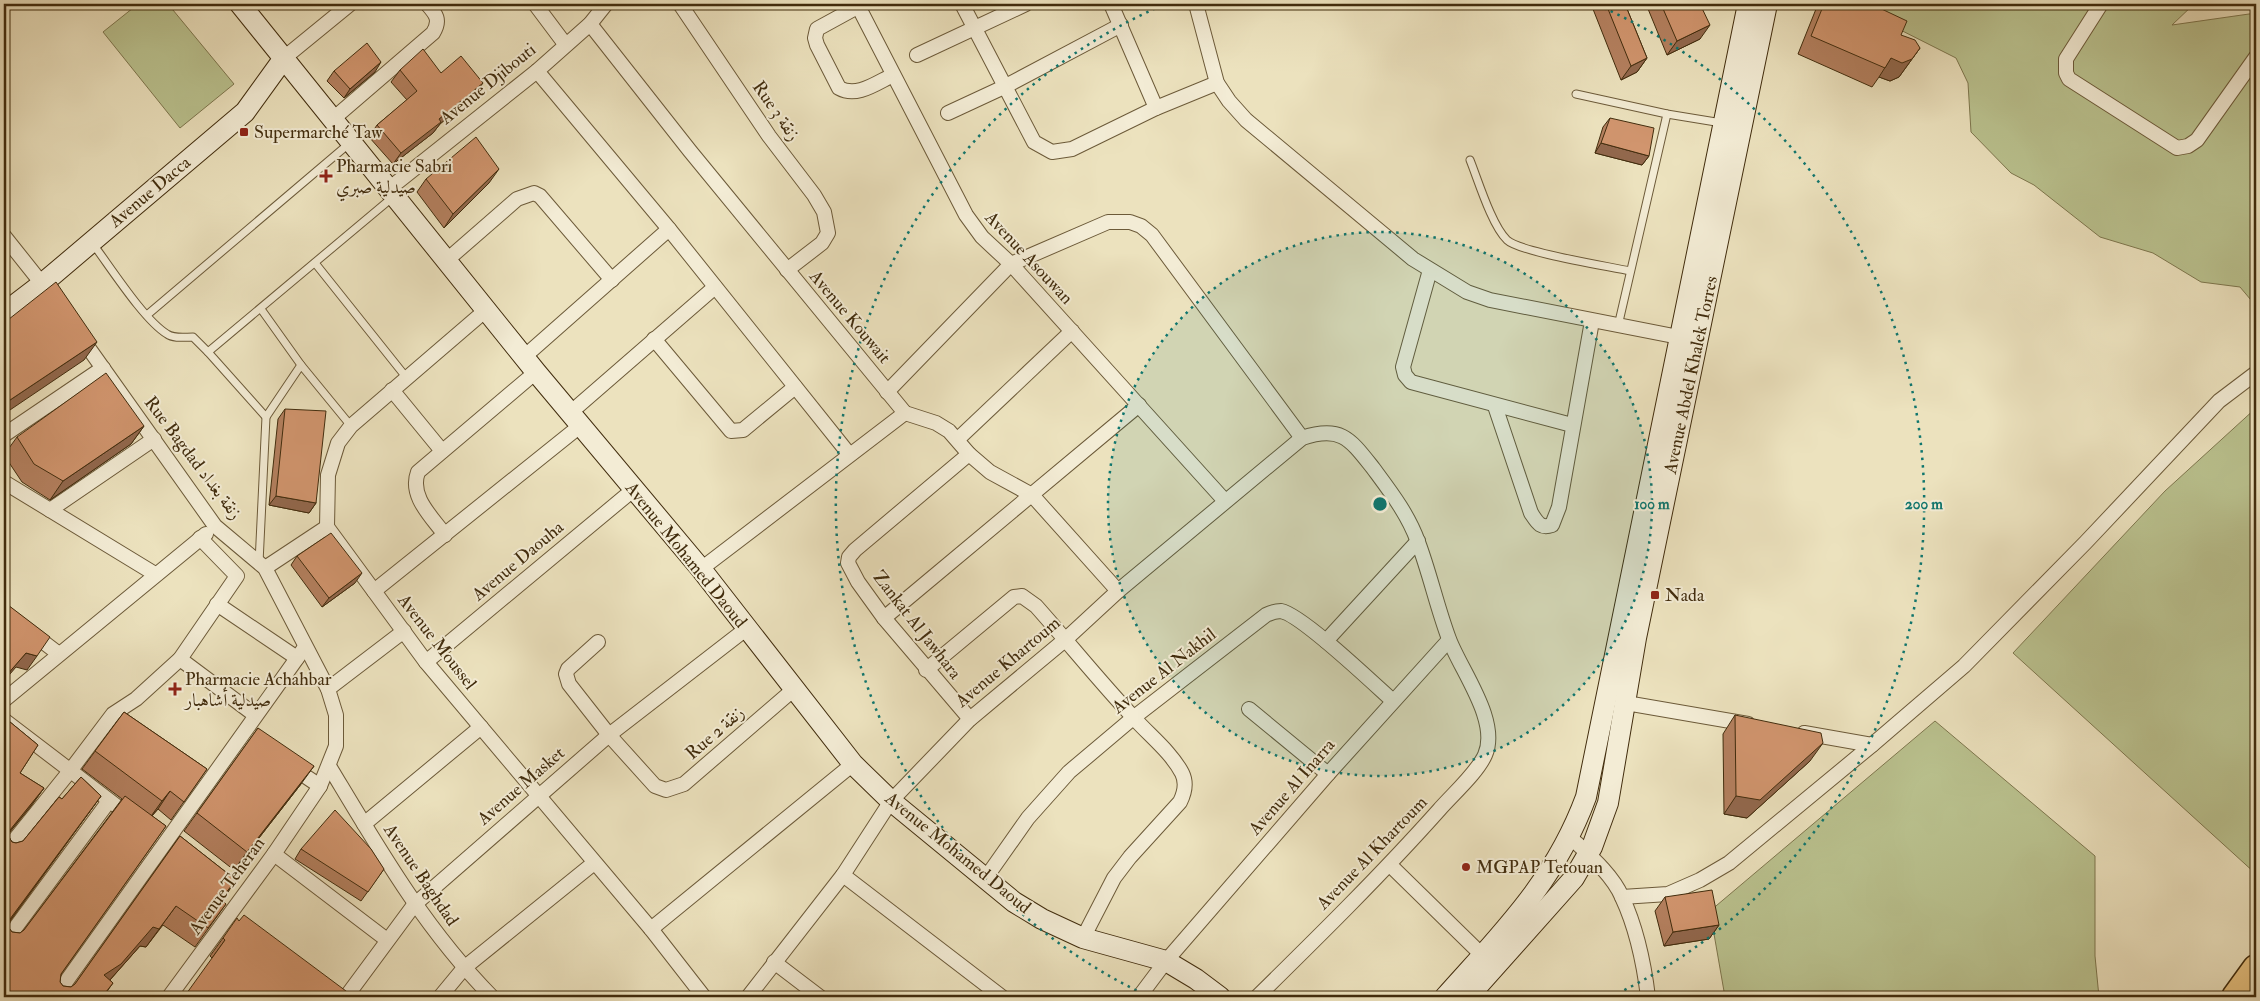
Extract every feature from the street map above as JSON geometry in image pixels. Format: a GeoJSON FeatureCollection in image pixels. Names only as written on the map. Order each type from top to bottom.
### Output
{"type":"FeatureCollection","features":[{"type":"Feature","properties":{"kind":"highway"},"geometry":{"type":"LineString","coordinates":[[2235,997],[2256,968]]}},
{"type":"Feature","properties":{"kind":"main road","name":"Avenue Mohamed Daoud"},"geometry":{"type":"LineString","coordinates":[[240,4],[575,420],[701,569],[793,690],[853,764],[891,801],[1014,902],[1042,919],[1083,938],[1166,961],[1196,979],[1220,997]]}},
{"type":"Feature","properties":{"kind":"main road","name":"Avenue Abdel Khalek Torres"},"geometry":{"type":"LineString","coordinates":[[1445,997],[1534,895],[1551,871],[1570,837],[1584,804],[1689,339],[1732,125],[1748,4]]}},
{"type":"Feature","properties":{"kind":"main road","name":"Avenue Abdel Khalek Torres"},"geometry":{"type":"LineString","coordinates":[[1732,125],[1767,4]]}},
{"type":"Feature","properties":{"kind":"main road","name":"Avenue Dacca"},"geometry":{"type":"LineString","coordinates":[[4,313],[48,291],[91,242],[245,112],[284,58]]}},
{"type":"Feature","properties":{"kind":"main road","name":"Avenue Abdel Khalek Torres"},"geometry":{"type":"LineString","coordinates":[[1468,997],[1574,878],[1589,854],[1602,826],[1626,703],[1689,339]]}},
{"type":"Feature","properties":{"kind":"street"},"geometry":{"type":"LineString","coordinates":[[284,58],[350,4]]}},
{"type":"Feature","properties":{"kind":"street"},"geometry":{"type":"LineString","coordinates":[[333,119],[433,33],[438,25],[438,19],[427,4]]}},
{"type":"Feature","properties":{"kind":"street"},"geometry":{"type":"LineString","coordinates":[[535,4],[565,44]]}},
{"type":"Feature","properties":{"kind":"street","name":"Avenue Djibouti"},"geometry":{"type":"LineString","coordinates":[[393,192],[590,24],[606,4]]}},
{"type":"Feature","properties":{"kind":"street","name":"Rue 3 زنقة"},"geometry":{"type":"LineString","coordinates":[[680,4],[769,136],[824,212],[828,233],[822,243],[787,270]]}},
{"type":"Feature","properties":{"kind":"street"},"geometry":{"type":"LineString","coordinates":[[962,4],[1034,142],[1052,152],[1072,149],[1156,108],[1217,83]]}},
{"type":"Feature","properties":{"kind":"street"},"geometry":{"type":"LineString","coordinates":[[917,55],[1026,4]]}},
{"type":"Feature","properties":{"kind":"street"},"geometry":{"type":"LineString","coordinates":[[1111,4],[1156,108]]}},
{"type":"Feature","properties":{"kind":"street"},"geometry":{"type":"LineString","coordinates":[[1196,4],[1217,83],[1229,102],[1246,120],[1413,259],[1467,292],[1490,300],[1689,339]]}},
{"type":"Feature","properties":{"kind":"street"},"geometry":{"type":"LineString","coordinates":[[2101,4],[2066,60],[2066,73],[2069,78],[2177,148],[2188,146],[2197,140],[2256,57]]}},
{"type":"Feature","properties":{"kind":"street"},"geometry":{"type":"LineString","coordinates":[[858,5],[817,28],[815,38],[817,45],[839,88],[846,92],[855,93],[893,75]]}},
{"type":"Feature","properties":{"kind":"street","name":"Avenue Asouwan"},"geometry":{"type":"LineString","coordinates":[[858,5],[966,215],[982,237],[1011,264],[1225,501]]}},
{"type":"Feature","properties":{"kind":"street","name":"Avenue Kouwait"},"geometry":{"type":"LineString","coordinates":[[590,24],[787,270],[905,413]]}},
{"type":"Feature","properties":{"kind":"street"},"geometry":{"type":"LineString","coordinates":[[948,113],[1004,87],[1121,25]]}},
{"type":"Feature","properties":{"kind":"street"},"geometry":{"type":"LineString","coordinates":[[537,70],[669,229],[849,454]]}},
{"type":"Feature","properties":{"kind":"street"},"geometry":{"type":"LineString","coordinates":[[446,260],[517,199],[534,193],[540,196],[612,280]]}},
{"type":"Feature","properties":{"kind":"street"},"geometry":{"type":"LineString","coordinates":[[887,392],[1011,264],[1108,222],[1130,222],[1141,226],[1152,235],[1302,438]]}},
{"type":"Feature","properties":{"kind":"street"},"geometry":{"type":"LineString","coordinates":[[445,534],[419,500],[414,482],[418,472],[442,451],[530,364],[612,280],[669,229]]}},
{"type":"Feature","properties":{"kind":"street"},"geometry":{"type":"LineString","coordinates":[[4,236],[48,291]]}},
{"type":"Feature","properties":{"kind":"street"},"geometry":{"type":"LineString","coordinates":[[1430,270],[1403,367],[1405,376],[1411,382],[1420,386],[1572,425]]}},
{"type":"Feature","properties":{"kind":"street"},"geometry":{"type":"LineString","coordinates":[[374,591],[445,534],[575,420],[654,339],[715,287]]}},
{"type":"Feature","properties":{"kind":"street"},"geometry":{"type":"LineString","coordinates":[[262,565],[327,527],[328,475],[338,443],[351,426],[486,310]]}},
{"type":"Feature","properties":{"kind":"street"},"geometry":{"type":"LineString","coordinates":[[1495,406],[1531,513],[1539,525],[1545,527],[1552,525],[1560,507],[1572,425],[1592,321]]}},
{"type":"Feature","properties":{"kind":"street","name":"Rue Bagdad زنقة بغداد"},"geometry":{"type":"LineString","coordinates":[[70,322],[216,526],[262,565],[301,653],[328,689],[336,715],[338,733],[329,766],[317,791]]}},
{"type":"Feature","properties":{"kind":"street"},"geometry":{"type":"LineString","coordinates":[[958,438],[1072,332]]}},
{"type":"Feature","properties":{"kind":"street"},"geometry":{"type":"LineString","coordinates":[[654,339],[731,432],[743,430],[795,387]]}},
{"type":"Feature","properties":{"kind":"street"},"geometry":{"type":"LineString","coordinates":[[4,435],[104,368]]}},
{"type":"Feature","properties":{"kind":"street"},"geometry":{"type":"LineString","coordinates":[[1622,897],[1668,894],[1700,880],[1729,863],[1872,745],[1964,666],[2086,542],[2219,402],[2256,373]]}},
{"type":"Feature","properties":{"kind":"street"},"geometry":{"type":"LineString","coordinates":[[392,390],[442,451]]}},
{"type":"Feature","properties":{"kind":"street"},"geometry":{"type":"LineString","coordinates":[[884,618],[1139,405]]}},
{"type":"Feature","properties":{"kind":"street"},"geometry":{"type":"LineString","coordinates":[[701,569],[905,413],[936,423],[949,431],[958,438],[969,454],[990,472],[1032,494],[1118,591]]}},
{"type":"Feature","properties":{"kind":"street","name":"Avenue Khartoum"},"geometry":{"type":"LineString","coordinates":[[748,997],[843,875],[891,801],[970,719],[1066,639],[1118,591],[1302,438],[1320,431],[1333,432],[1352,442],[1402,508],[1418,541]]}},
{"type":"Feature","properties":{"kind":"street"},"geometry":{"type":"LineString","coordinates":[[50,510],[154,439]]}},
{"type":"Feature","properties":{"kind":"street","name":"Zankat Al Jawhara"},"geometry":{"type":"LineString","coordinates":[[969,454],[849,557],[850,569],[884,618],[926,670],[970,719]]}},
{"type":"Feature","properties":{"kind":"street"},"geometry":{"type":"LineString","coordinates":[[4,482],[155,574]]}},
{"type":"Feature","properties":{"kind":"street","name":"Avenue Daouha"},"geometry":{"type":"LineString","coordinates":[[426,662],[634,490]]}},
{"type":"Feature","properties":{"kind":"street"},"geometry":{"type":"LineString","coordinates":[[4,700],[155,574],[216,526]]}},
{"type":"Feature","properties":{"kind":"street","name":"Avenue Moussel"},"geometry":{"type":"LineString","coordinates":[[327,527],[426,662],[539,794],[594,863],[651,929],[704,997]]}},
{"type":"Feature","properties":{"kind":"street"},"geometry":{"type":"LineString","coordinates":[[4,853],[70,771],[108,719],[150,688],[180,658],[237,576],[200,538]]}},
{"type":"Feature","properties":{"kind":"street"},"geometry":{"type":"LineString","coordinates":[[1326,641],[1418,541],[1449,640]]}},
{"type":"Feature","properties":{"kind":"street"},"geometry":{"type":"LineString","coordinates":[[926,670],[1014,597],[1022,596],[1029,600],[1066,639],[1133,718],[1164,749],[1182,772],[1185,783],[1184,793],[1180,802],[1130,857],[1114,878],[1083,938]]}},
{"type":"Feature","properties":{"kind":"street"},"geometry":{"type":"LineString","coordinates":[[55,997],[161,838],[207,774],[242,734],[301,653],[217,604]]}},
{"type":"Feature","properties":{"kind":"street","name":"Avenue Al Nakhil"},"geometry":{"type":"LineString","coordinates":[[985,879],[1028,818],[1069,772],[1133,718],[1266,615],[1281,611],[1289,615],[1326,641],[1393,701]]}},
{"type":"Feature","properties":{"kind":"street"},"geometry":{"type":"LineString","coordinates":[[4,612],[60,654]]}},
{"type":"Feature","properties":{"kind":"street","name":"Avenue Masket"},"geometry":{"type":"LineString","coordinates":[[346,997],[414,905],[539,794],[609,735],[746,629]]}},
{"type":"Feature","properties":{"kind":"street"},"geometry":{"type":"LineString","coordinates":[[328,689],[404,631]]}},
{"type":"Feature","properties":{"kind":"street","name":"Avenue Al Inarra"},"geometry":{"type":"LineString","coordinates":[[1139,997],[1166,961],[1328,774],[1449,640]]}},
{"type":"Feature","properties":{"kind":"street","name":"Avenue Al Khartoum"},"geometry":{"type":"LineString","coordinates":[[1257,997],[1390,865],[1485,756],[1488,742],[1487,721],[1449,640]]}},
{"type":"Feature","properties":{"kind":"street"},"geometry":{"type":"LineString","coordinates":[[598,642],[568,668],[566,674],[569,684],[609,735]]}},
{"type":"Feature","properties":{"kind":"street"},"geometry":{"type":"LineString","coordinates":[[180,658],[255,715]]}},
{"type":"Feature","properties":{"kind":"street","name":"Rue 2 زنقة"},"geometry":{"type":"LineString","coordinates":[[609,735],[655,786],[666,790],[684,784],[793,690]]}},
{"type":"Feature","properties":{"kind":"street"},"geometry":{"type":"LineString","coordinates":[[1626,703],[1764,726]]}},
{"type":"Feature","properties":{"kind":"street"},"geometry":{"type":"LineString","coordinates":[[120,709],[135,720]]}},
{"type":"Feature","properties":{"kind":"street"},"geometry":{"type":"LineString","coordinates":[[1248,709],[1328,774]]}},
{"type":"Feature","properties":{"kind":"street"},"geometry":{"type":"LineString","coordinates":[[5,724],[141,824]]}},
{"type":"Feature","properties":{"kind":"street"},"geometry":{"type":"LineString","coordinates":[[364,824],[481,727]]}},
{"type":"Feature","properties":{"kind":"street"},"geometry":{"type":"LineString","coordinates":[[1793,731],[1872,745]]}},
{"type":"Feature","properties":{"kind":"street"},"geometry":{"type":"LineString","coordinates":[[242,734],[258,744]]}},
{"type":"Feature","properties":{"kind":"street"},"geometry":{"type":"LineString","coordinates":[[281,760],[317,791]]}},
{"type":"Feature","properties":{"kind":"street"},"geometry":{"type":"LineString","coordinates":[[651,929],[853,764]]}},
{"type":"Feature","properties":{"kind":"street","name":"Avenue Baghdad"},"geometry":{"type":"LineString","coordinates":[[329,766],[414,905],[464,968],[492,997]]}},
{"type":"Feature","properties":{"kind":"street","name":"Avenue Teheran"},"geometry":{"type":"LineString","coordinates":[[169,997],[233,920],[237,894],[274,854],[317,791]]}},
{"type":"Feature","properties":{"kind":"street"},"geometry":{"type":"LineString","coordinates":[[4,942],[108,801]]}},
{"type":"Feature","properties":{"kind":"street"},"geometry":{"type":"LineString","coordinates":[[1570,837],[1589,854],[1622,897],[1643,961],[1648,997]]}},
{"type":"Feature","properties":{"kind":"street"},"geometry":{"type":"LineString","coordinates":[[161,838],[180,852]]}},
{"type":"Feature","properties":{"kind":"street"},"geometry":{"type":"LineString","coordinates":[[274,854],[387,940]]}},
{"type":"Feature","properties":{"kind":"street"},"geometry":{"type":"LineString","coordinates":[[440,997],[464,968],[594,863]]}},
{"type":"Feature","properties":{"kind":"street"},"geometry":{"type":"LineString","coordinates":[[1390,865],[1482,955]]}},
{"type":"Feature","properties":{"kind":"street"},"geometry":{"type":"LineString","coordinates":[[843,875],[1002,997]]}},
{"type":"Feature","properties":{"kind":"street"},"geometry":{"type":"LineString","coordinates":[[774,962],[820,997]]}},
{"type":"Feature","properties":{"kind":"lane"},"geometry":{"type":"LineString","coordinates":[[1576,94],[1667,114],[1732,125]]}},
{"type":"Feature","properties":{"kind":"lane"},"geometry":{"type":"LineString","coordinates":[[1617,326],[1667,114]]}},
{"type":"Feature","properties":{"kind":"lane"},"geometry":{"type":"LineString","coordinates":[[147,315],[351,142]]}},
{"type":"Feature","properties":{"kind":"lane"},"geometry":{"type":"LineString","coordinates":[[1470,160],[1497,226],[1507,240],[1531,250],[1630,271]]}},
{"type":"Feature","properties":{"kind":"lane"},"geometry":{"type":"LineString","coordinates":[[208,352],[315,263],[393,192]]}},
{"type":"Feature","properties":{"kind":"lane"},"geometry":{"type":"LineString","coordinates":[[91,242],[147,315],[166,334],[172,337],[193,337],[266,417]]}},
{"type":"Feature","properties":{"kind":"lane"},"geometry":{"type":"LineString","coordinates":[[315,263],[406,377]]}},
{"type":"Feature","properties":{"kind":"lane"},"geometry":{"type":"LineString","coordinates":[[260,308],[302,365],[351,426]]}},
{"type":"Feature","properties":{"kind":"lane"},"geometry":{"type":"LineString","coordinates":[[262,565],[266,417],[302,365]]}},
{"type":"Feature","properties":{"kind":"green space"},"geometry":{"type":"Polygon","coordinates":[[[138,4],[168,4],[234,84],[180,128],[103,32],[138,4]]]}},
{"type":"Feature","properties":{"kind":"green space"},"geometry":{"type":"Polygon","coordinates":[[[1849,4],[2194,4],[2172,25],[2256,13],[2256,306],[2240,287],[2201,282],[2153,253],[2100,237],[2034,185],[2011,173],[1971,132],[1968,83],[1956,58],[1849,4]]]}},
{"type":"Feature","properties":{"kind":"green space"},"geometry":{"type":"Polygon","coordinates":[[[2256,408],[2256,874],[2013,653],[2165,491],[2256,408]]]}},
{"type":"Feature","properties":{"kind":"green space"},"geometry":{"type":"Polygon","coordinates":[[[1935,721],[2095,856],[2095,956],[2099,997],[1725,997],[1710,911],[1935,721]]]}},
{"type":"Feature","properties":{"kind":"building"},"geometry":{"type":"Polygon","coordinates":[[[1606,4],[1625,4],[1647,58],[1631,66],[1606,4]]]}},
{"type":"Feature","properties":{"kind":"building"},"geometry":{"type":"Polygon","coordinates":[[[1661,4],[1700,4],[1710,25],[1677,41],[1661,4]]]}},
{"type":"Feature","properties":{"kind":"building"},"geometry":{"type":"Polygon","coordinates":[[[1824,4],[1871,4],[1907,21],[1901,35],[1915,40],[1920,48],[1912,59],[1902,63],[1891,58],[1885,68],[1811,36],[1824,4]]]}},
{"type":"Feature","properties":{"kind":"building"},"geometry":{"type":"Polygon","coordinates":[[[367,43],[381,62],[350,89],[334,71],[367,43]]]}},
{"type":"Feature","properties":{"kind":"building"},"geometry":{"type":"Polygon","coordinates":[[[423,49],[441,73],[461,56],[483,83],[439,119],[441,122],[401,153],[377,125],[417,91],[400,70],[423,49]]]}},
{"type":"Feature","properties":{"kind":"building"},"geometry":{"type":"Polygon","coordinates":[[[1610,118],[1654,128],[1649,156],[1601,143],[1610,118]]]}},
{"type":"Feature","properties":{"kind":"building"},"geometry":{"type":"Polygon","coordinates":[[[476,137],[499,169],[453,214],[426,179],[476,137]]]}},
{"type":"Feature","properties":{"kind":"building"},"geometry":{"type":"Polygon","coordinates":[[[56,282],[97,342],[4,404],[4,323],[56,282]]]}},
{"type":"Feature","properties":{"kind":"building"},"geometry":{"type":"Polygon","coordinates":[[[106,373],[144,426],[63,481],[34,464],[17,437],[106,373]]]}},
{"type":"Feature","properties":{"kind":"building"},"geometry":{"type":"Polygon","coordinates":[[[285,409],[326,411],[316,503],[276,496],[285,409]]]}},
{"type":"Feature","properties":{"kind":"building"},"geometry":{"type":"Polygon","coordinates":[[[331,533],[362,573],[329,598],[297,556],[331,533]]]}},
{"type":"Feature","properties":{"kind":"building"},"geometry":{"type":"Polygon","coordinates":[[[4,598],[8,605],[50,637],[37,656],[26,653],[6,676],[4,675],[4,598]]]}},
{"type":"Feature","properties":{"kind":"building"},"geometry":{"type":"Polygon","coordinates":[[[124,712],[207,769],[184,802],[170,791],[162,801],[95,751],[124,712]]]}},
{"type":"Feature","properties":{"kind":"building"},"geometry":{"type":"Polygon","coordinates":[[[1735,715],[1821,733],[1823,743],[1760,800],[1736,796],[1735,715]]]}},
{"type":"Feature","properties":{"kind":"building"},"geometry":{"type":"Polygon","coordinates":[[[4,717],[38,745],[20,773],[44,788],[10,830],[9,837],[12,842],[23,841],[59,797],[62,799],[81,777],[101,796],[10,919],[9,928],[12,932],[20,933],[24,930],[125,796],[166,826],[61,974],[60,982],[63,986],[71,987],[75,984],[180,836],[236,880],[221,899],[226,904],[208,928],[176,906],[159,929],[153,927],[121,964],[104,975],[113,983],[102,997],[4,997],[4,717]]]}},
{"type":"Feature","properties":{"kind":"building"},"geometry":{"type":"Polygon","coordinates":[[[258,728],[314,766],[247,852],[197,813],[258,728]]]}},
{"type":"Feature","properties":{"kind":"building"},"geometry":{"type":"Polygon","coordinates":[[[335,810],[371,849],[384,869],[368,892],[301,849],[335,810]]]}},
{"type":"Feature","properties":{"kind":"building"},"geometry":{"type":"Polygon","coordinates":[[[1712,890],[1719,925],[1673,932],[1665,897],[1712,890]]]}},
{"type":"Feature","properties":{"kind":"building"},"geometry":{"type":"Polygon","coordinates":[[[244,915],[354,997],[184,997],[225,940],[223,938],[237,918],[239,921],[244,915]]]}},
{"type":"Feature","properties":{"kind":"place","name":"Supermarché Taw"},"geometry":{"type":"Point","coordinates":[244,132]}},
{"type":"Feature","properties":{"kind":"place","name":"Pharmacie Sabri صيدلية صبري"},"geometry":{"type":"Point","coordinates":[326,176]}},
{"type":"Feature","properties":{"kind":"place","name":"Nada"},"geometry":{"type":"Point","coordinates":[1655,595]}},
{"type":"Feature","properties":{"kind":"place","name":"Pharmacie Achahbar صيدلية أشاهبار"},"geometry":{"type":"Point","coordinates":[175,689]}},
{"type":"Feature","properties":{"kind":"place","name":"MGPAP Tetouan"},"geometry":{"type":"Point","coordinates":[1466,867]}}]}
